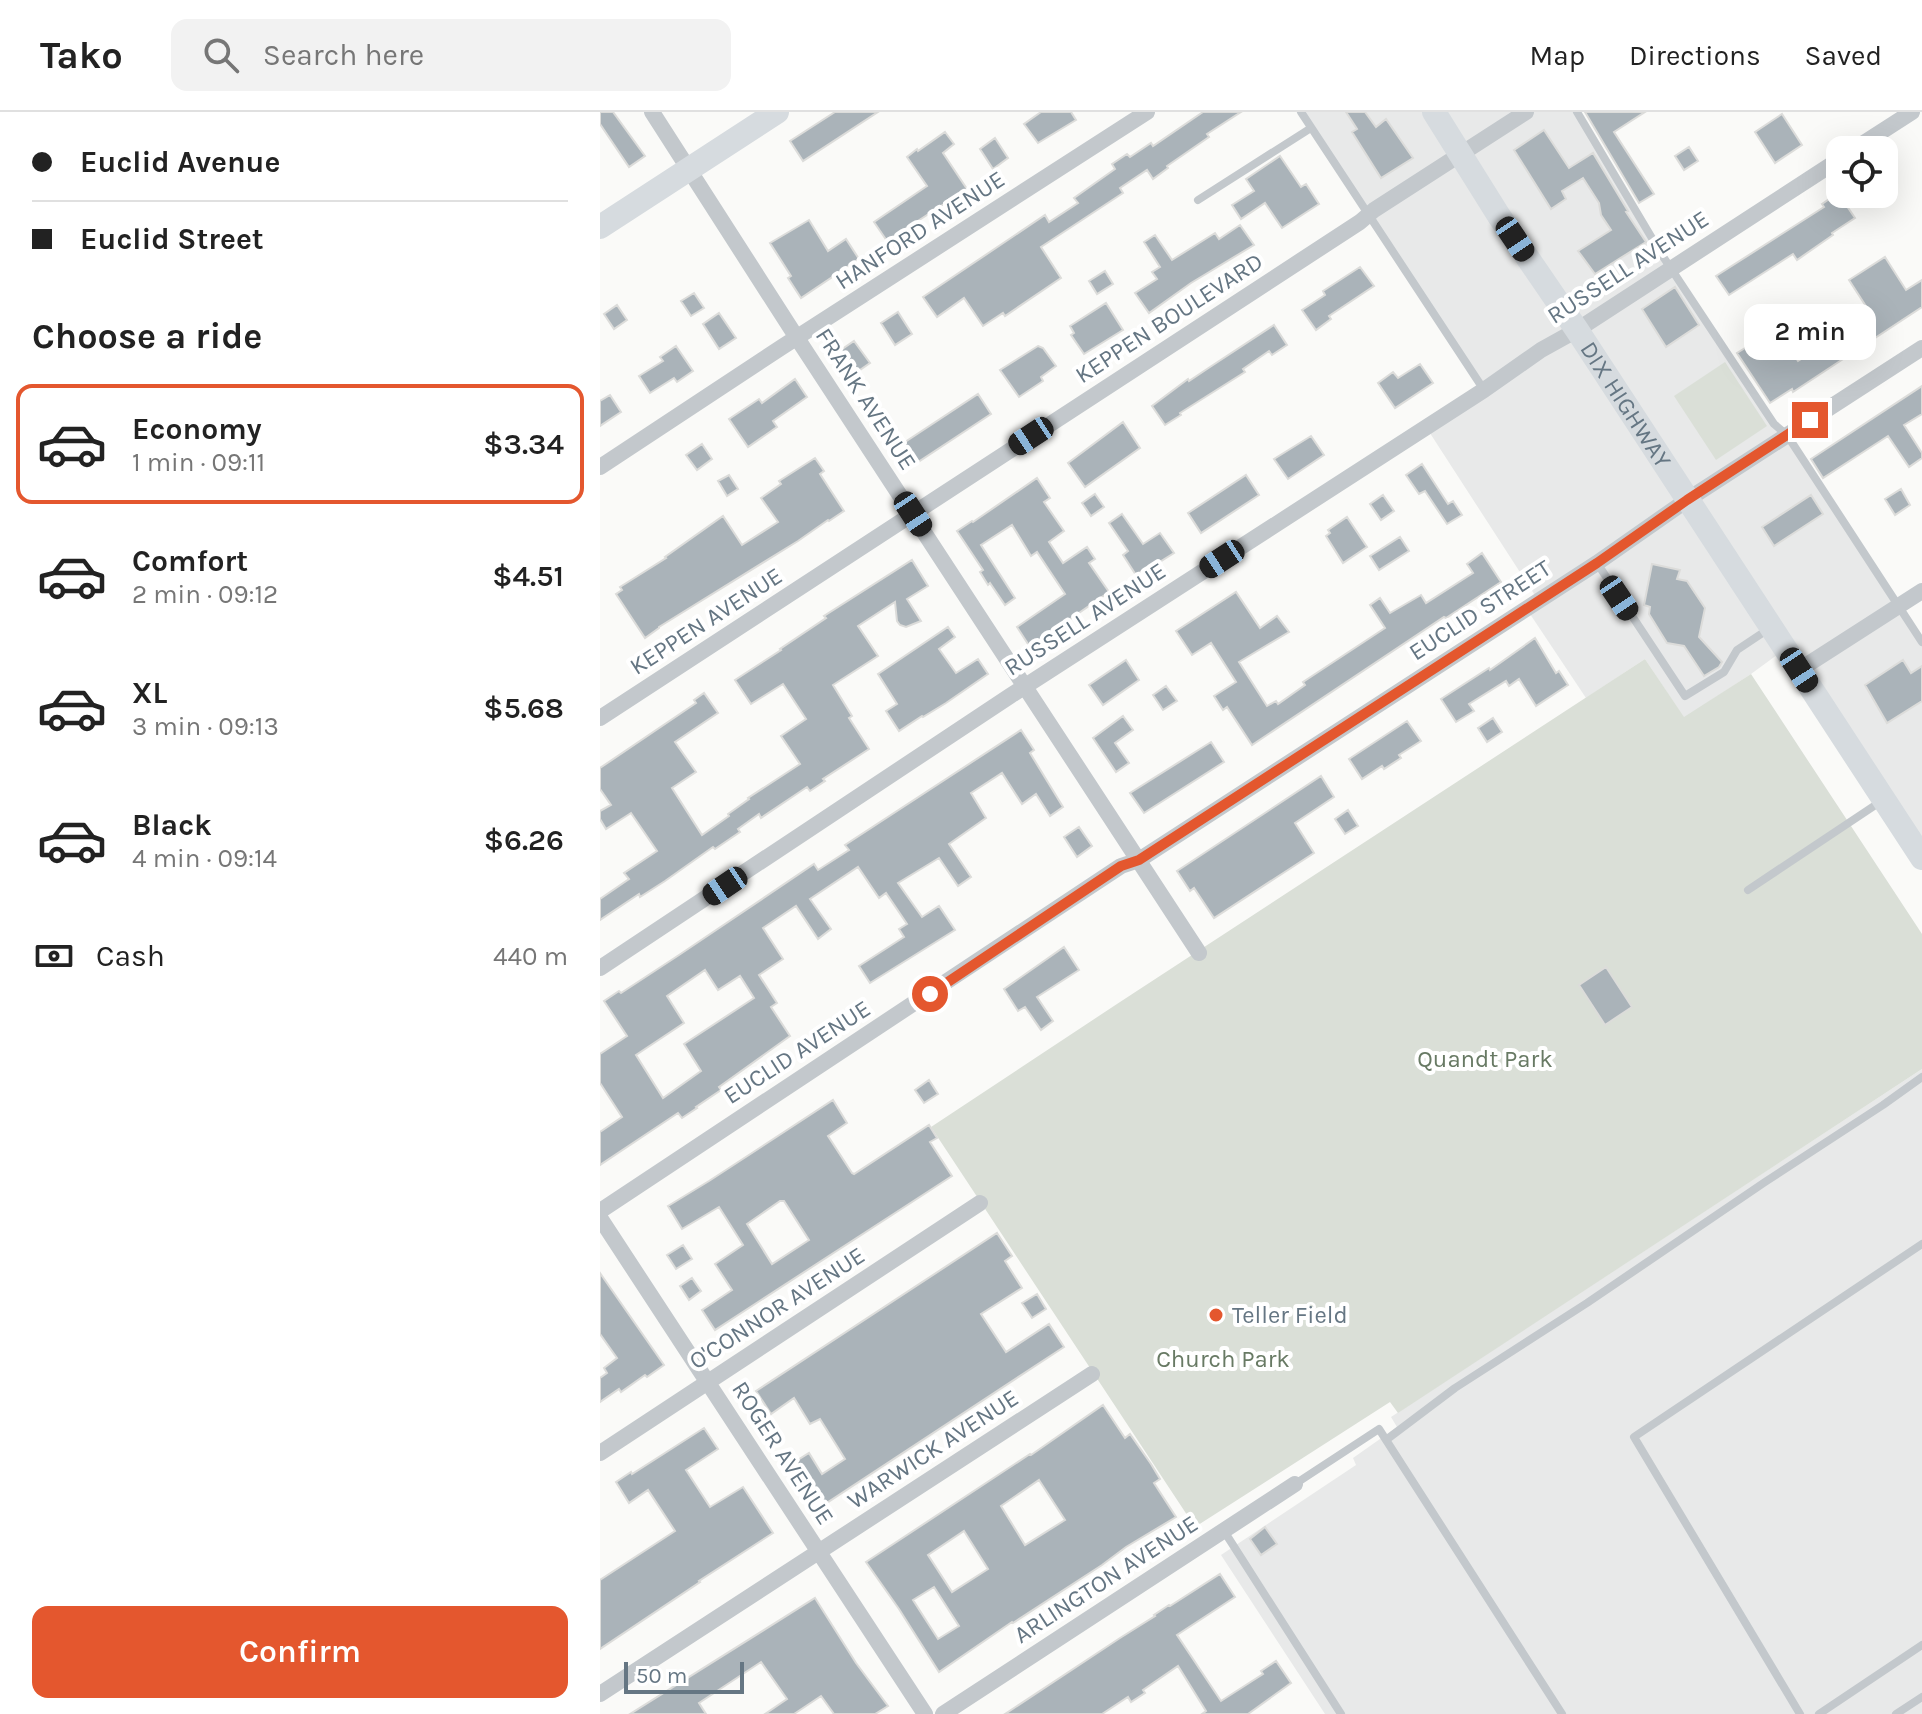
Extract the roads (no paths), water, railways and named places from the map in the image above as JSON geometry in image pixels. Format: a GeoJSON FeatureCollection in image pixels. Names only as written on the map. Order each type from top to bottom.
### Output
{"type":"FeatureCollection","features":[{"type":"Feature","properties":{"kind":"main road"},"geometry":{"type":"LineString","coordinates":[[600,227],[777,112]]}},
{"type":"Feature","properties":{"kind":"main road","name":"DIX HIGHWAY"},"geometry":{"type":"LineString","coordinates":[[1434,112],[1499,216],[1884,799],[1918,843]]}},
{"type":"Feature","properties":{"kind":"street","name":"FRANK AVENUE"},"geometry":{"type":"LineString","coordinates":[[652,112],[1202,957]]}},
{"type":"Feature","properties":{"kind":"street","name":"HANFORD AVENUE"},"geometry":{"type":"LineString","coordinates":[[600,467],[1147,112]]}},
{"type":"Feature","properties":{"kind":"street","name":"KEPPEN BOULEVARD"},"geometry":{"type":"LineString","coordinates":[[838,564],[1526,112]]}},
{"type":"Feature","properties":{"kind":"street"},"geometry":{"type":"LineString","coordinates":[[1875,136],[1912,112]]}},
{"type":"Feature","properties":{"kind":"street","name":"RUSSELL AVENUE"},"geometry":{"type":"LineString","coordinates":[[600,968],[1541,350],[1577,330],[1826,168]]}},
{"type":"Feature","properties":{"kind":"street","name":"EUCLID STREET"},"geometry":{"type":"LineString","coordinates":[[1061,907],[1121,866],[1139,860],[1597,563],[1687,500],[1922,348]]}},
{"type":"Feature","properties":{"kind":"street","name":"KEPPEN AVENUE"},"geometry":{"type":"LineString","coordinates":[[600,718],[838,564]]}},
{"type":"Feature","properties":{"kind":"street"},"geometry":{"type":"LineString","coordinates":[[1799,670],[1922,591]]}},
{"type":"Feature","properties":{"kind":"street","name":"EUCLID AVENUE"},"geometry":{"type":"LineString","coordinates":[[600,1211],[1061,907]]}},
{"type":"Feature","properties":{"kind":"street","name":"O'CONNOR AVENUE"},"geometry":{"type":"LineString","coordinates":[[600,1453],[980,1203]]}},
{"type":"Feature","properties":{"kind":"street","name":"ROGER AVENUE"},"geometry":{"type":"LineString","coordinates":[[600,1218],[925,1714]]}},
{"type":"Feature","properties":{"kind":"street","name":"WARWICK AVENUE"},"geometry":{"type":"LineString","coordinates":[[600,1694],[1092,1374]]}},
{"type":"Feature","properties":{"kind":"street","name":"ARLINGTON AVENUE"},"geometry":{"type":"LineString","coordinates":[[943,1714],[1295,1484]]}},
{"type":"Feature","properties":{"kind":"lane"},"geometry":{"type":"LineString","coordinates":[[1301,112],[1484,390]]}},
{"type":"Feature","properties":{"kind":"lane"},"geometry":{"type":"LineString","coordinates":[[1577,112],[1671,268],[1774,424],[1787,435],[1922,642]]}},
{"type":"Feature","properties":{"kind":"lane"},"geometry":{"type":"LineString","coordinates":[[1198,200],[1311,128]]}},
{"type":"Feature","properties":{"kind":"lane"},"geometry":{"type":"LineString","coordinates":[[1597,563],[1685,696],[1724,672],[1737,650],[1771,628]]}},
{"type":"Feature","properties":{"kind":"lane"},"geometry":{"type":"LineString","coordinates":[[1748,890],[1884,799]]}},
{"type":"Feature","properties":{"kind":"lane"},"geometry":{"type":"LineString","coordinates":[[1386,1440],[1455,1388],[1587,1303],[1922,1077]]}},
{"type":"Feature","properties":{"kind":"lane"},"geometry":{"type":"LineString","coordinates":[[1800,1714],[1634,1437],[1922,1244]]}},
{"type":"Feature","properties":{"kind":"lane"},"geometry":{"type":"LineString","coordinates":[[1295,1484],[1379,1429],[1562,1714]]}},
{"type":"Feature","properties":{"kind":"lane"},"geometry":{"type":"LineString","coordinates":[[1224,1531],[1341,1714]]}},
{"type":"Feature","properties":{"kind":"lane"},"geometry":{"type":"LineString","coordinates":[[1819,1714],[1922,1645]]}},
{"type":"Feature","properties":{"kind":"lane"},"geometry":{"type":"LineString","coordinates":[[1896,1714],[1922,1697]]}},
{"type":"Feature","properties":{"kind":"place","name":"Teller Field"},"geometry":{"type":"Point","coordinates":[1216,1315]}},
{"type":"Feature","properties":{"kind":"park label","name":"Quandt Park"},"geometry":{"type":"Point","coordinates":[1485,1059]}},
{"type":"Feature","properties":{"kind":"park label","name":"Church Park"},"geometry":{"type":"Point","coordinates":[1223,1359]}}]}
